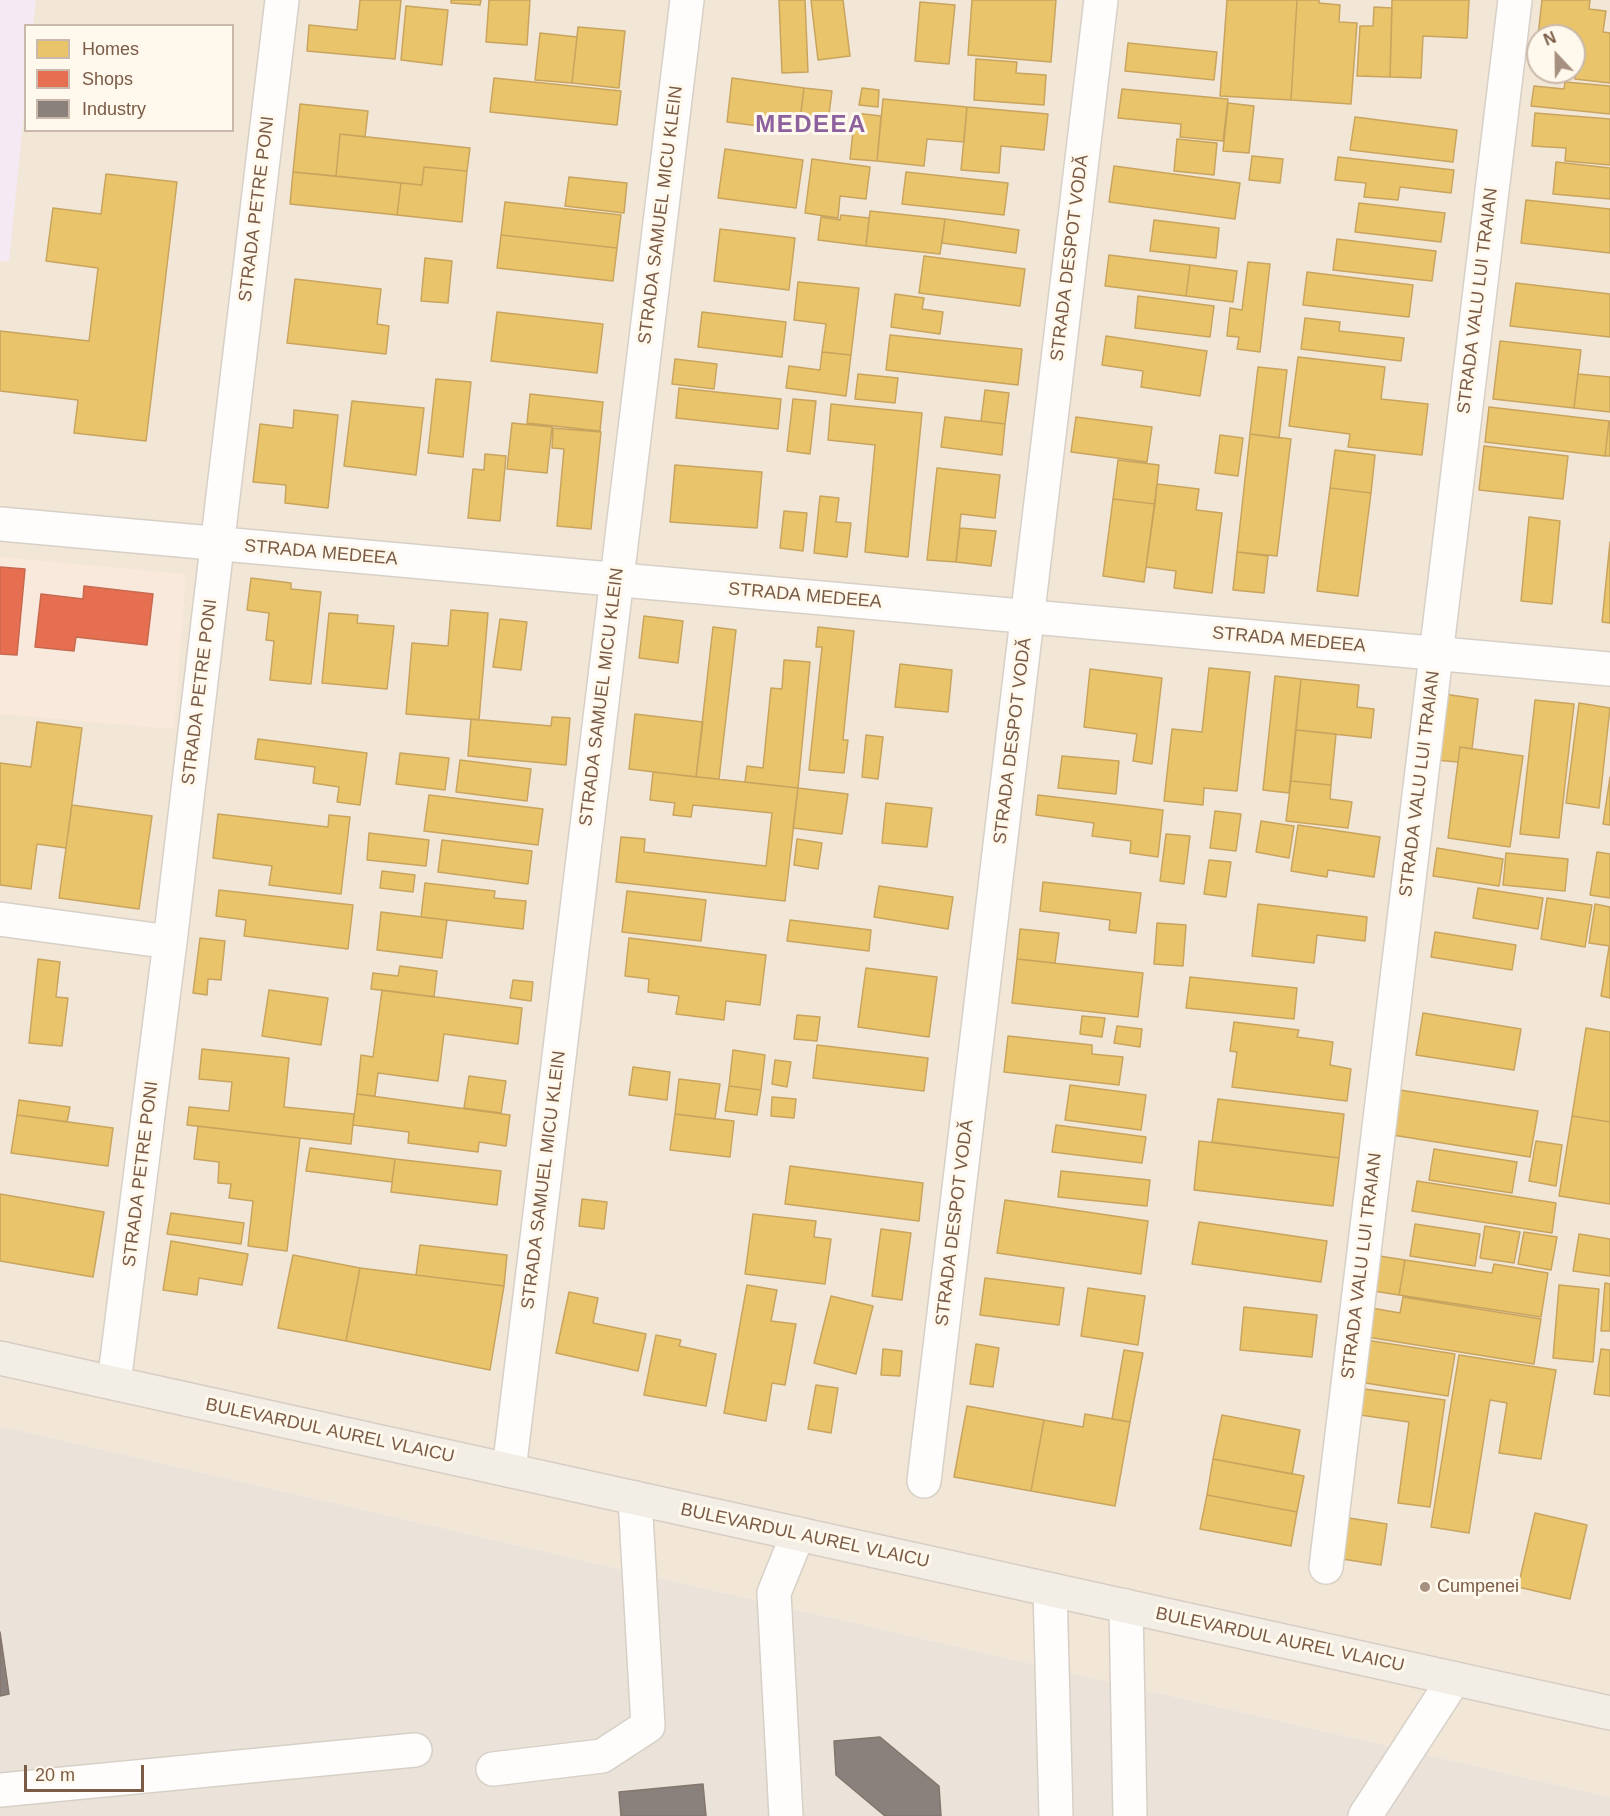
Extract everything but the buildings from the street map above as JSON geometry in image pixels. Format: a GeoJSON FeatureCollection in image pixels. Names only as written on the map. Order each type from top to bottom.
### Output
{"type":"FeatureCollection","features":[{"type":"Feature","properties":{"kind":"main road","name":"BULEVARDUL AUREL VLAICU"},"geometry":{"type":"LineString","coordinates":[[0,1358],[1610,1713]]}},
{"type":"Feature","properties":{"kind":"street","name":"STRADA PETRE PONI"},"geometry":{"type":"LineString","coordinates":[[114,1383],[171,942],[282,0]]}},
{"type":"Feature","properties":{"kind":"street","name":"STRADA SAMUEL MICU KLEIN"},"geometry":{"type":"LineString","coordinates":[[508,1470],[687,0]]}},
{"type":"Feature","properties":{"kind":"street","name":"STRADA DESPOT VODĂ"},"geometry":{"type":"LineString","coordinates":[[924,1481],[1101,0]]}},
{"type":"Feature","properties":{"kind":"street","name":"STRADA VALU LUI TRAIAN"},"geometry":{"type":"LineString","coordinates":[[1326,1568],[1515,0]]}},
{"type":"Feature","properties":{"kind":"street","name":"STRADA MEDEEA"},"geometry":{"type":"LineString","coordinates":[[0,524],[1610,669]]}},
{"type":"Feature","properties":{"kind":"street"},"geometry":{"type":"LineString","coordinates":[[0,919],[171,942]]}},
{"type":"Feature","properties":{"kind":"street"},"geometry":{"type":"LineString","coordinates":[[493,1769],[602,1756],[648,1726],[635,1498]]}},
{"type":"Feature","properties":{"kind":"street"},"geometry":{"type":"LineString","coordinates":[[786,1816],[774,1593],[798,1534]]}},
{"type":"Feature","properties":{"kind":"street"},"geometry":{"type":"LineString","coordinates":[[1050,1590],[1056,1816]]}},
{"type":"Feature","properties":{"kind":"street"},"geometry":{"type":"LineString","coordinates":[[1126,1606],[1130,1816]]}},
{"type":"Feature","properties":{"kind":"street"},"geometry":{"type":"LineString","coordinates":[[1365,1816],[1454,1679]]}},
{"type":"Feature","properties":{"kind":"street"},"geometry":{"type":"LineString","coordinates":[[0,1790],[415,1750]]}},
{"type":"Feature","properties":{"kind":"shaded area"},"geometry":{"type":"Polygon","coordinates":[[[0,0],[1610,0],[1610,1797],[0,1426],[0,0]]]}},
{"type":"Feature","properties":{"kind":"shaded area"},"geometry":{"type":"Polygon","coordinates":[[[0,0],[36,0],[33,24],[24,24],[24,113],[9,262],[0,261],[0,0]]]}},
{"type":"Feature","properties":{"kind":"shaded area"},"geometry":{"type":"Polygon","coordinates":[[[0,557],[186,574],[174,729],[0,714],[0,557]]]}},
{"type":"Feature","properties":{"kind":"shaded area"},"geometry":{"type":"Polygon","coordinates":[[[0,1426],[1610,1797],[1610,1816],[0,1816],[0,1426]]]}},
{"type":"Feature","properties":{"kind":"place","name":"Cumpenei"},"geometry":{"type":"Point","coordinates":[1425,1587]}},
{"type":"Feature","properties":{"kind":"district","name":"MEDEEA"},"geometry":{"type":"Point","coordinates":[811,125]}}]}
